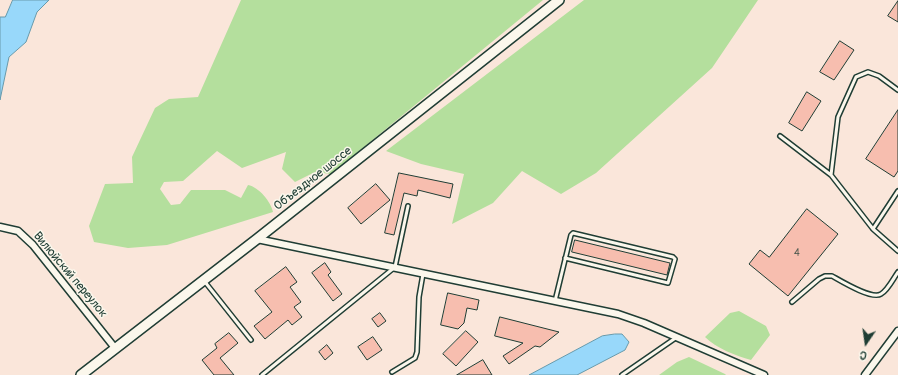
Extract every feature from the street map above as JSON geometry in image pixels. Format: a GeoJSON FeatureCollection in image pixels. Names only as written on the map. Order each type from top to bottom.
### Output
{"type":"FeatureCollection","features":[{"type":"Feature","properties":{"kind":"main road","name":"Объездное шоссе"},"geometry":{"type":"LineString","coordinates":[[82,375],[257,239],[559,0]]}},
{"type":"Feature","properties":{"kind":"street","name":"Вилюйский переулок"},"geometry":{"type":"LineString","coordinates":[[0,227],[18,231],[33,245],[115,348]]}},
{"type":"Feature","properties":{"kind":"street"},"geometry":{"type":"LineString","coordinates":[[257,239],[618,314],[644,323],[764,375]]}},
{"type":"Feature","properties":{"kind":"street"},"geometry":{"type":"LineString","coordinates":[[865,375],[898,331]]}},
{"type":"Feature","properties":{"kind":"lane"},"geometry":{"type":"LineString","coordinates":[[831,175],[838,117],[856,77],[868,72],[879,76],[898,90]]}},
{"type":"Feature","properties":{"kind":"lane"},"geometry":{"type":"LineString","coordinates":[[780,136],[831,175],[873,229],[898,251]]}},
{"type":"Feature","properties":{"kind":"lane"},"geometry":{"type":"LineString","coordinates":[[873,229],[898,191]]}},
{"type":"Feature","properties":{"kind":"lane"},"geometry":{"type":"LineString","coordinates":[[262,375],[394,267],[408,206]]}},
{"type":"Feature","properties":{"kind":"lane"},"geometry":{"type":"LineString","coordinates":[[555,301],[565,258],[571,235],[573,233],[674,257],[675,259],[668,283],[565,258]]}},
{"type":"Feature","properties":{"kind":"lane"},"geometry":{"type":"LineString","coordinates":[[792,302],[825,276],[832,276],[871,295],[879,295],[885,291],[898,272]]}},
{"type":"Feature","properties":{"kind":"lane"},"geometry":{"type":"LineString","coordinates":[[392,372],[415,358],[417,352],[419,297],[423,273]]}},
{"type":"Feature","properties":{"kind":"lane"},"geometry":{"type":"LineString","coordinates":[[204,280],[251,340]]}},
{"type":"Feature","properties":{"kind":"lane"},"geometry":{"type":"LineString","coordinates":[[622,375],[677,337]]}},
{"type":"Feature","properties":{"kind":"green space"},"geometry":{"type":"Polygon","coordinates":[[[241,0],[543,0],[331,174],[315,172],[295,182],[282,169],[286,152],[242,168],[217,151],[183,181],[164,182],[160,189],[171,205],[180,204],[191,190],[225,190],[241,198],[248,185],[252,186],[264,196],[270,204],[273,212],[167,245],[128,248],[94,242],[89,226],[105,184],[133,183],[132,157],[155,108],[169,99],[198,97],[241,0]]]}},
{"type":"Feature","properties":{"kind":"green space"},"geometry":{"type":"Polygon","coordinates":[[[584,0],[758,0],[712,68],[596,173],[561,194],[522,171],[493,203],[452,224],[464,174],[421,164],[386,151],[584,0]]]}},
{"type":"Feature","properties":{"kind":"green space"},"geometry":{"type":"Polygon","coordinates":[[[739,311],[766,326],[770,335],[751,360],[726,351],[705,337],[730,313],[739,311]]]}},
{"type":"Feature","properties":{"kind":"green space"},"geometry":{"type":"Polygon","coordinates":[[[689,357],[726,375],[659,375],[677,362],[689,357]]]}},
{"type":"Feature","properties":{"kind":"water"},"geometry":{"type":"Polygon","coordinates":[[[13,0],[49,0],[37,12],[26,42],[9,57],[0,100],[0,17],[5,17],[13,0]]]}},
{"type":"Feature","properties":{"kind":"water"},"geometry":{"type":"Polygon","coordinates":[[[622,334],[629,342],[625,350],[577,375],[529,375],[602,336],[622,334]]]}},
{"type":"Feature","properties":{"kind":"building"},"geometry":{"type":"Polygon","coordinates":[[[898,1],[898,22],[888,16],[898,1]]]}},
{"type":"Feature","properties":{"kind":"building"},"geometry":{"type":"Polygon","coordinates":[[[840,41],[854,50],[834,80],[820,72],[840,41]]]}},
{"type":"Feature","properties":{"kind":"building"},"geometry":{"type":"Polygon","coordinates":[[[807,92],[821,101],[802,131],[789,123],[807,92]]]}},
{"type":"Feature","properties":{"kind":"building"},"geometry":{"type":"Polygon","coordinates":[[[898,110],[898,171],[894,177],[866,159],[898,110]]]}},
{"type":"Feature","properties":{"kind":"building"},"geometry":{"type":"Polygon","coordinates":[[[399,173],[453,184],[450,198],[418,190],[417,196],[404,193],[394,235],[385,233],[399,173]]]}},
{"type":"Feature","properties":{"kind":"building"},"geometry":{"type":"Polygon","coordinates":[[[376,184],[390,200],[361,224],[348,208],[376,184]]]}},
{"type":"Feature","properties":{"kind":"building"},"geometry":{"type":"Polygon","coordinates":[[[807,209],[838,234],[788,296],[749,264],[760,250],[769,257],[807,209]]]}},
{"type":"Feature","properties":{"kind":"building"},"geometry":{"type":"Polygon","coordinates":[[[575,240],[670,263],[667,275],[572,252],[575,240]]]}},
{"type":"Feature","properties":{"kind":"building"},"geometry":{"type":"Polygon","coordinates":[[[325,263],[331,272],[328,275],[342,294],[333,301],[312,273],[325,263]]]}},
{"type":"Feature","properties":{"kind":"building"},"geometry":{"type":"Polygon","coordinates":[[[286,267],[297,282],[290,287],[301,302],[294,307],[302,317],[292,325],[288,320],[265,339],[254,326],[272,312],[255,291],[286,267]]]}},
{"type":"Feature","properties":{"kind":"building"},"geometry":{"type":"Polygon","coordinates":[[[448,293],[479,300],[477,310],[467,308],[464,323],[458,329],[441,325],[448,293]]]}},
{"type":"Feature","properties":{"kind":"building"},"geometry":{"type":"Polygon","coordinates":[[[380,313],[386,321],[378,327],[372,319],[380,313]]]}},
{"type":"Feature","properties":{"kind":"building"},"geometry":{"type":"Polygon","coordinates":[[[500,317],[559,332],[540,347],[535,346],[509,364],[503,356],[523,343],[495,336],[500,317]]]}},
{"type":"Feature","properties":{"kind":"building"},"geometry":{"type":"Polygon","coordinates":[[[466,331],[478,342],[456,366],[443,354],[466,331]]]}},
{"type":"Feature","properties":{"kind":"building"},"geometry":{"type":"Polygon","coordinates":[[[229,333],[238,343],[220,358],[234,375],[214,375],[202,360],[217,348],[215,344],[229,333]]]}},
{"type":"Feature","properties":{"kind":"building"},"geometry":{"type":"Polygon","coordinates":[[[373,337],[382,350],[367,360],[358,347],[373,337]]]}},
{"type":"Feature","properties":{"kind":"building"},"geometry":{"type":"Polygon","coordinates":[[[327,345],[333,353],[325,360],[319,352],[327,345]]]}},
{"type":"Feature","properties":{"kind":"building"},"geometry":{"type":"Polygon","coordinates":[[[483,360],[492,375],[457,375],[483,360]]]}}]}
